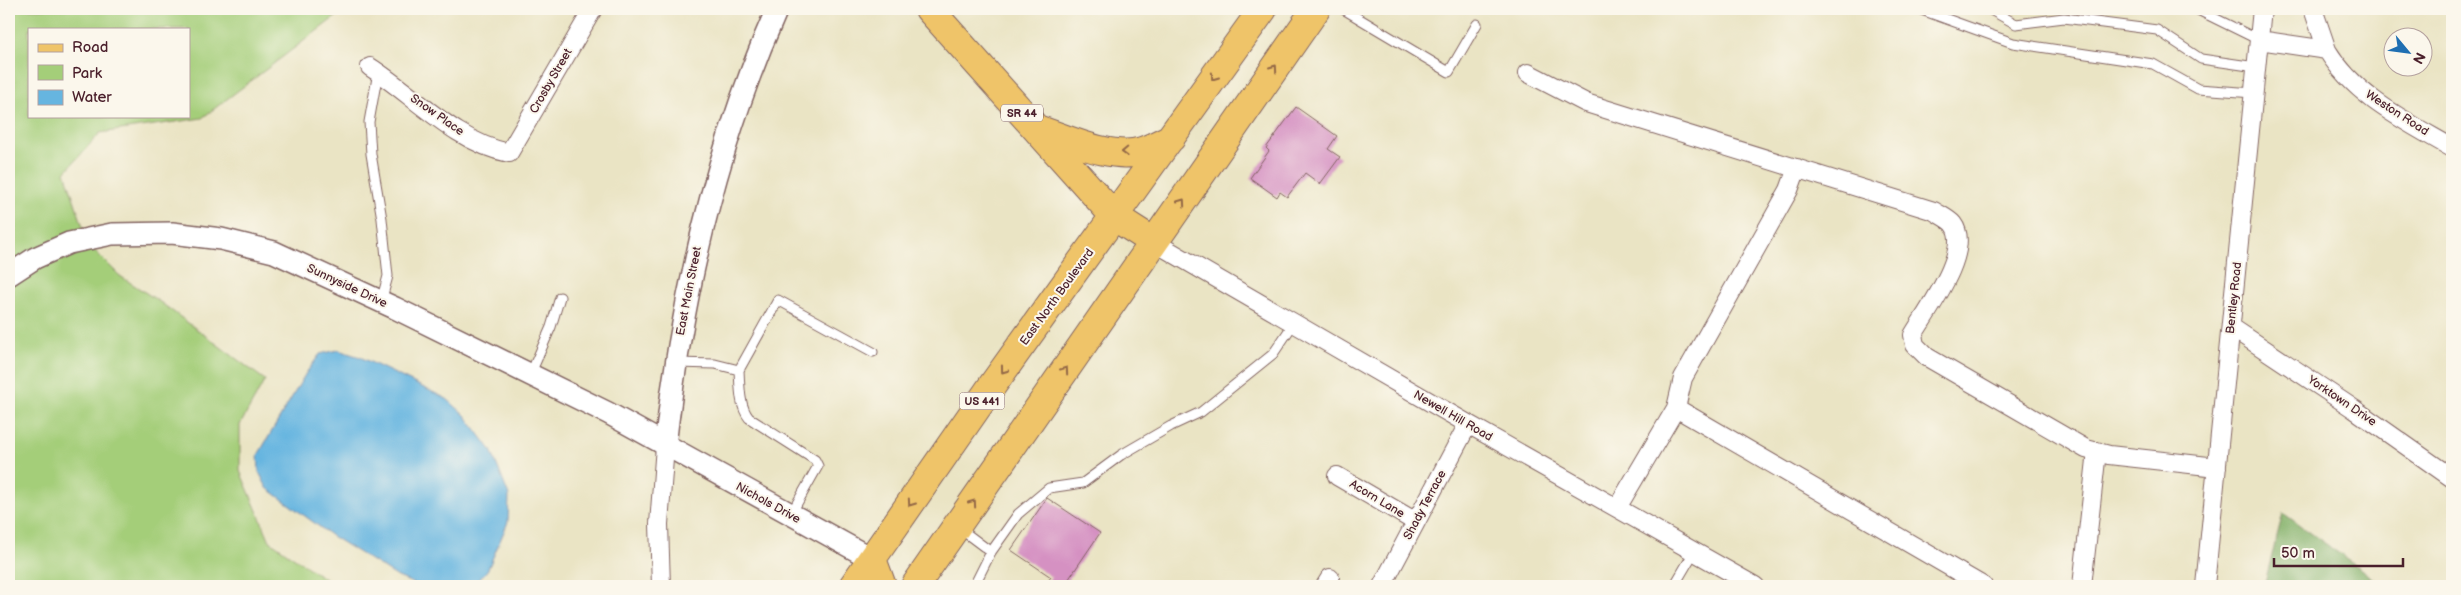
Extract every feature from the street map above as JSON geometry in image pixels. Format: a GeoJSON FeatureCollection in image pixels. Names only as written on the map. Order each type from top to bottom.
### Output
{"type":"FeatureCollection","features":[{"type":"Feature","properties":{"kind":"main road","name":"SR 44"},"geometry":{"type":"LineString","coordinates":[[929,9],[1115,217],[1154,242]]}},
{"type":"Feature","properties":{"kind":"main road","name":"East North Boulevard"},"geometry":{"type":"LineString","coordinates":[[853,586],[994,383],[1115,217],[1262,9]]}},
{"type":"Feature","properties":{"kind":"main road"},"geometry":{"type":"LineString","coordinates":[[915,586],[1316,9]]}},
{"type":"Feature","properties":{"kind":"main road"},"geometry":{"type":"LineString","coordinates":[[1035,128],[1095,148],[1117,153],[1141,152],[1171,138]]}},
{"type":"Feature","properties":{"kind":"main road"},"geometry":{"type":"LineString","coordinates":[[872,559],[882,586]]}},
{"type":"Feature","properties":{"kind":"street","name":"Crosby Street"},"geometry":{"type":"LineString","coordinates":[[509,153],[593,9]]}},
{"type":"Feature","properties":{"kind":"street","name":"East Main Street"},"geometry":{"type":"LineString","coordinates":[[661,586],[659,524],[665,446],[687,295],[712,188],[748,80],[777,9]]}},
{"type":"Feature","properties":{"kind":"street","name":"Bentley Road"},"geometry":{"type":"LineString","coordinates":[[2205,586],[2262,9]]}},
{"type":"Feature","properties":{"kind":"street","name":"Weston Road"},"geometry":{"type":"LineString","coordinates":[[2313,9],[2327,50],[2338,68],[2347,78],[2380,105],[2452,148]]}},
{"type":"Feature","properties":{"kind":"street"},"geometry":{"type":"LineString","coordinates":[[2259,40],[2327,50]]}},
{"type":"Feature","properties":{"kind":"street","name":"Snow Place"},"geometry":{"type":"LineString","coordinates":[[374,69],[464,134],[492,150],[509,153]]}},
{"type":"Feature","properties":{"kind":"street"},"geometry":{"type":"LineString","coordinates":[[1528,73],[1586,103],[1934,211],[1953,224],[1960,240],[1955,261],[1913,335],[1915,345],[1927,357],[2086,448],[2097,452],[2217,468]]}},
{"type":"Feature","properties":{"kind":"street"},"geometry":{"type":"LineString","coordinates":[[1617,508],[1676,408],[1683,378],[1789,190],[1797,168]]}},
{"type":"Feature","properties":{"kind":"street","name":"Sunnyside Drive"},"geometry":{"type":"LineString","coordinates":[[9,275],[34,258],[69,243],[112,234],[172,233],[221,239],[274,252],[608,413],[665,446]]}},
{"type":"Feature","properties":{"kind":"street","name":"Newell Hill Road"},"geometry":{"type":"LineString","coordinates":[[1154,242],[1468,424],[1754,586]]}},
{"type":"Feature","properties":{"kind":"street","name":"Yorktown Drive"},"geometry":{"type":"LineString","coordinates":[[2231,327],[2354,409],[2452,478]]}},
{"type":"Feature","properties":{"kind":"street"},"geometry":{"type":"LineString","coordinates":[[1676,408],[1983,586]]}},
{"type":"Feature","properties":{"kind":"street","name":"Shady Terrace"},"geometry":{"type":"LineString","coordinates":[[1382,586],[1468,424]]}},
{"type":"Feature","properties":{"kind":"street","name":"Nichols Drive"},"geometry":{"type":"LineString","coordinates":[[665,446],[872,559]]}},
{"type":"Feature","properties":{"kind":"street"},"geometry":{"type":"LineString","coordinates":[[2082,586],[2097,452]]}},
{"type":"Feature","properties":{"kind":"street","name":"Acorn Lane"},"geometry":{"type":"LineString","coordinates":[[1337,476],[1416,522]]}},
{"type":"Feature","properties":{"kind":"lane"},"geometry":{"type":"LineString","coordinates":[[1343,9],[1449,72],[1477,24]]}},
{"type":"Feature","properties":{"kind":"lane"},"geometry":{"type":"LineString","coordinates":[[1922,9],[2013,44],[2153,64],[2198,89],[2254,93]]}},
{"type":"Feature","properties":{"kind":"lane"},"geometry":{"type":"LineString","coordinates":[[1989,9],[2016,24],[2064,18],[2157,30],[2201,59],[2256,67]]}},
{"type":"Feature","properties":{"kind":"lane"},"geometry":{"type":"LineString","coordinates":[[2196,9],[2259,40]]}},
{"type":"Feature","properties":{"kind":"lane"},"geometry":{"type":"LineString","coordinates":[[374,69],[369,122],[371,154],[382,219],[388,276],[380,302]]}},
{"type":"Feature","properties":{"kind":"lane"},"geometry":{"type":"LineString","coordinates":[[530,375],[551,327],[560,297]]}},
{"type":"Feature","properties":{"kind":"lane"},"geometry":{"type":"LineString","coordinates":[[791,515],[818,466],[815,460],[749,418],[745,413],[740,392],[739,370],[778,300],[873,352]]}},
{"type":"Feature","properties":{"kind":"lane"},"geometry":{"type":"LineString","coordinates":[[974,586],[991,552],[1018,514],[1048,488],[1084,483],[1121,455],[1171,426],[1201,412],[1273,354],[1294,323]]}},
{"type":"Feature","properties":{"kind":"lane"},"geometry":{"type":"LineString","coordinates":[[676,363],[716,364],[739,370]]}},
{"type":"Feature","properties":{"kind":"lane"},"geometry":{"type":"LineString","coordinates":[[956,526],[991,552]]}},
{"type":"Feature","properties":{"kind":"lane"},"geometry":{"type":"LineString","coordinates":[[1674,586],[1694,552]]}},
{"type":"Feature","properties":{"kind":"green space"},"geometry":{"type":"Polygon","coordinates":[[[9,9],[346,9],[202,118],[100,133],[65,172],[84,230],[9,263],[9,9]]]}},
{"type":"Feature","properties":{"kind":"green space"},"geometry":{"type":"Polygon","coordinates":[[[92,248],[120,276],[160,302],[265,380],[240,425],[240,471],[270,541],[335,586],[9,586],[9,286],[49,263],[70,254],[92,248]]]}},
{"type":"Feature","properties":{"kind":"green space"},"geometry":{"type":"Polygon","coordinates":[[[2283,513],[2384,586],[2264,586],[2283,513]]]}},
{"type":"Feature","properties":{"kind":"water"},"geometry":{"type":"Polygon","coordinates":[[[338,350],[360,357],[447,399],[465,415],[491,450],[509,496],[508,522],[488,569],[474,586],[420,586],[398,577],[332,536],[267,488],[259,472],[258,455],[306,373],[320,354],[338,350]]]}},
{"type":"Feature","properties":{"kind":"building"},"geometry":{"type":"Polygon","coordinates":[[[1296,107],[1337,136],[1328,149],[1340,157],[1320,184],[1305,173],[1287,197],[1280,192],[1277,197],[1250,178],[1269,151],[1266,148],[1296,107]]]}},
{"type":"Feature","properties":{"kind":"building"},"geometry":{"type":"Polygon","coordinates":[[[1047,498],[1100,533],[1064,586],[1044,586],[1051,577],[1011,550],[1047,498]]]}}]}
